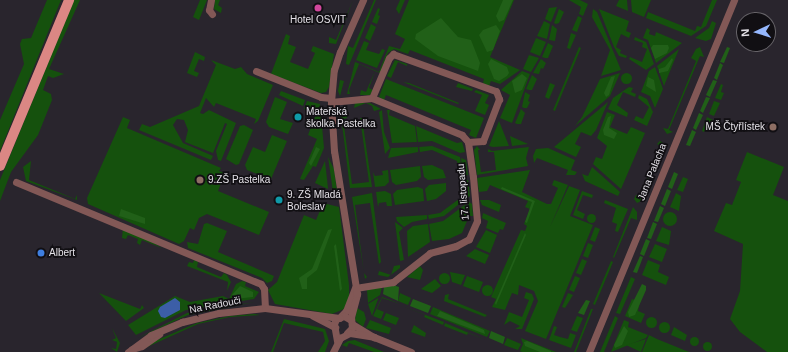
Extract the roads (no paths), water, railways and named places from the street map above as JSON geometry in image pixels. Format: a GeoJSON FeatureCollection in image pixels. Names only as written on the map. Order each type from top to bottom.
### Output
{"type":"FeatureCollection","features":[{"type":"Feature","properties":{"kind":"main road"},"geometry":{"type":"LineString","coordinates":[[0,166],[69,0]]}},
{"type":"Feature","properties":{"kind":"street"},"geometry":{"type":"LineString","coordinates":[[211,0],[209,10],[212,14]]}},
{"type":"Feature","properties":{"kind":"street"},"geometry":{"type":"LineString","coordinates":[[337,341],[346,334],[352,322],[356,301],[334,151],[331,100],[334,70],[340,52],[363,0]]}},
{"type":"Feature","properties":{"kind":"street","name":"Jana Palacha"},"geometry":{"type":"LineString","coordinates":[[589,352],[734,0]]}},
{"type":"Feature","properties":{"kind":"street"},"geometry":{"type":"LineString","coordinates":[[256,71],[331,100],[372,98],[462,135],[468,142],[482,141],[499,99],[496,91],[393,54],[389,58],[372,98]]}},
{"type":"Feature","properties":{"kind":"street","name":"17. listopadu"},"geometry":{"type":"LineString","coordinates":[[355,288],[393,282],[430,253],[462,244],[469,239],[474,231],[476,215],[468,142]]}},
{"type":"Feature","properties":{"kind":"street"},"geometry":{"type":"LineString","coordinates":[[16,182],[261,284],[263,287],[265,308]]}},
{"type":"Feature","properties":{"kind":"street"},"geometry":{"type":"LineString","coordinates":[[333,352],[337,341],[335,328],[340,317],[346,311],[355,288]]}},
{"type":"Feature","properties":{"kind":"street","name":"Na Radouči"},"geometry":{"type":"LineString","coordinates":[[130,351],[142,346],[165,330],[208,315],[265,308],[313,316]]}},
{"type":"Feature","properties":{"kind":"street"},"geometry":{"type":"LineString","coordinates":[[313,316],[340,317],[352,322],[374,337],[411,352]]}},
{"type":"Feature","properties":{"kind":"street"},"geometry":{"type":"LineString","coordinates":[[313,316],[346,334],[374,337]]}},
{"type":"Feature","properties":{"kind":"water"},"geometry":{"type":"Polygon","coordinates":[[[175,298],[180,302],[180,310],[165,318],[161,317],[158,311],[160,307],[175,298]]]}},
{"type":"Feature","properties":{"kind":"place","name":"Hotel OSVIT"},"geometry":{"type":"Point","coordinates":[318,8]}},
{"type":"Feature","properties":{"kind":"place","name":"Mateřská školka Pastelka"},"geometry":{"type":"Point","coordinates":[298,117]}},
{"type":"Feature","properties":{"kind":"place","name":"MŠ Čtyřlístek"},"geometry":{"type":"Point","coordinates":[773,127]}},
{"type":"Feature","properties":{"kind":"place","name":"9.ZŠ Pastelka"},"geometry":{"type":"Point","coordinates":[200,180]}},
{"type":"Feature","properties":{"kind":"place","name":"9. ZŠ Mladá Boleslav"},"geometry":{"type":"Point","coordinates":[279,200]}},
{"type":"Feature","properties":{"kind":"place","name":"Albert"},"geometry":{"type":"Point","coordinates":[41,253]}}]}
